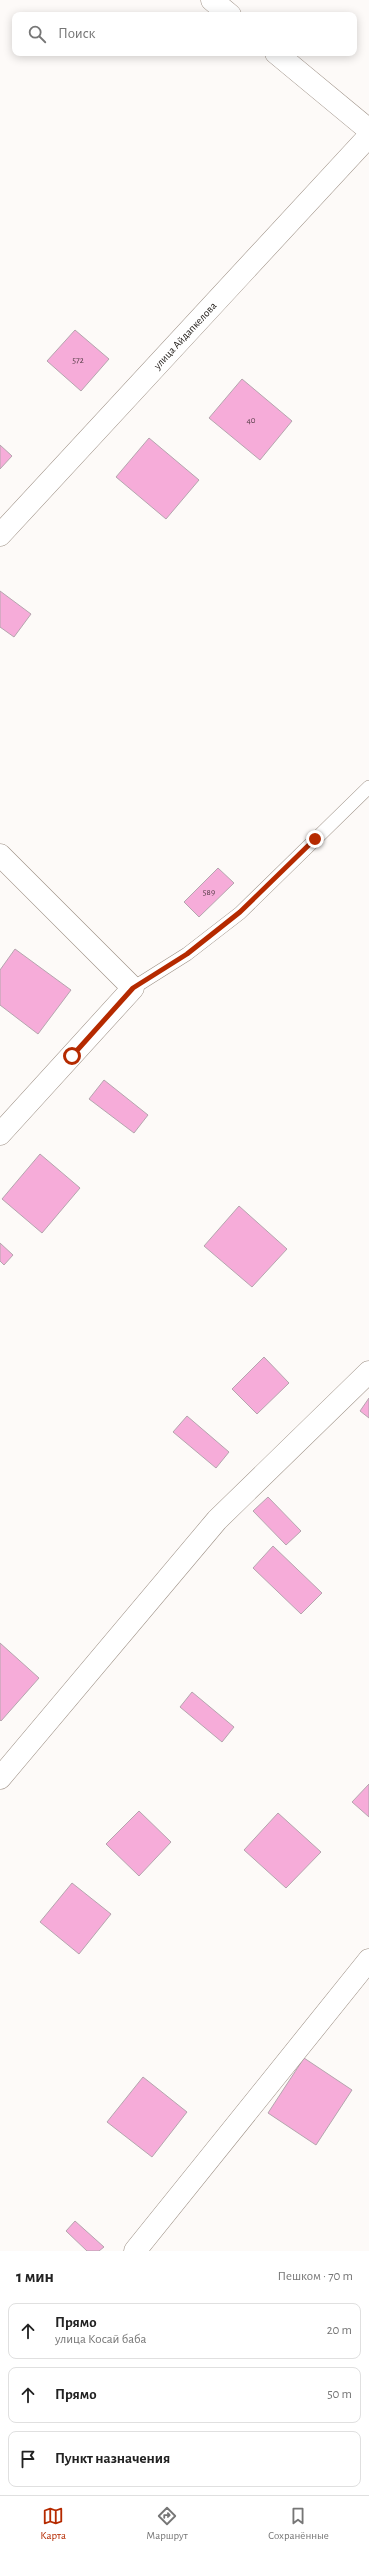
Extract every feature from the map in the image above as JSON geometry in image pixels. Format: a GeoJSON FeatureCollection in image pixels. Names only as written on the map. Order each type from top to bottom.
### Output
{"type":"FeatureCollection","features":[{"type":"Feature","properties":{"kind":"street"},"geometry":{"type":"LineString","coordinates":[[212,0],[226,12]]}},
{"type":"Feature","properties":{"kind":"street"},"geometry":{"type":"LineString","coordinates":[[280,56],[369,130]]}},
{"type":"Feature","properties":{"kind":"street","name":"улица Айдапкелова"},"geometry":{"type":"LineString","coordinates":[[0,535],[369,136]]}},
{"type":"Feature","properties":{"kind":"street"},"geometry":{"type":"LineString","coordinates":[[0,855],[133,988],[0,1134]]}},
{"type":"Feature","properties":{"kind":"street"},"geometry":{"type":"LineString","coordinates":[[0,1778],[217,1520],[369,1372]]}},
{"type":"Feature","properties":{"kind":"street"},"geometry":{"type":"LineString","coordinates":[[135,2251],[369,1960]]}},
{"type":"Feature","properties":{"kind":"lane"},"geometry":{"type":"LineString","coordinates":[[133,988],[187,954],[240,912],[369,787]]}},
{"type":"Feature","properties":{"kind":"building"},"geometry":{"type":"Polygon","coordinates":[[[75,330],[109,359],[81,391],[47,361],[75,330]]]}},
{"type":"Feature","properties":{"kind":"building"},"geometry":{"type":"Polygon","coordinates":[[[242,379],[292,421],[260,460],[209,418],[242,379]]]}},
{"type":"Feature","properties":{"kind":"building"},"geometry":{"type":"Polygon","coordinates":[[[149,438],[199,480],[166,519],[116,477],[149,438]]]}},
{"type":"Feature","properties":{"kind":"building"},"geometry":{"type":"Polygon","coordinates":[[[0,445],[12,456],[0,469],[0,445]]]}},
{"type":"Feature","properties":{"kind":"building"},"geometry":{"type":"Polygon","coordinates":[[[0,591],[31,614],[14,637],[0,627],[0,591]]]}},
{"type":"Feature","properties":{"kind":"building"},"geometry":{"type":"Polygon","coordinates":[[[218,868],[234,883],[199,917],[184,902],[218,868]]]}},
{"type":"Feature","properties":{"kind":"building"},"geometry":{"type":"Polygon","coordinates":[[[15,949],[71,990],[38,1034],[0,1005],[0,970],[15,949]]]}},
{"type":"Feature","properties":{"kind":"building"},"geometry":{"type":"Polygon","coordinates":[[[104,1080],[148,1115],[134,1133],[89,1099],[104,1080]]]}},
{"type":"Feature","properties":{"kind":"building"},"geometry":{"type":"Polygon","coordinates":[[[40,1154],[80,1188],[42,1233],[2,1199],[40,1154]]]}},
{"type":"Feature","properties":{"kind":"building"},"geometry":{"type":"Polygon","coordinates":[[[239,1206],[287,1249],[252,1287],[204,1246],[239,1206]]]}},
{"type":"Feature","properties":{"kind":"building"},"geometry":{"type":"Polygon","coordinates":[[[0,1243],[13,1255],[4,1265],[0,1261],[0,1243]]]}},
{"type":"Feature","properties":{"kind":"building"},"geometry":{"type":"Polygon","coordinates":[[[264,1357],[289,1383],[257,1414],[232,1389],[264,1357]]]}},
{"type":"Feature","properties":{"kind":"building"},"geometry":{"type":"Polygon","coordinates":[[[369,1398],[369,1418],[360,1411],[369,1398]]]}},
{"type":"Feature","properties":{"kind":"building"},"geometry":{"type":"Polygon","coordinates":[[[187,1416],[229,1452],[216,1468],[173,1432],[187,1416]]]}},
{"type":"Feature","properties":{"kind":"building"},"geometry":{"type":"Polygon","coordinates":[[[268,1497],[301,1531],[286,1545],[253,1511],[268,1497]]]}},
{"type":"Feature","properties":{"kind":"building"},"geometry":{"type":"Polygon","coordinates":[[[273,1546],[322,1593],[301,1614],[253,1568],[273,1546]]]}},
{"type":"Feature","properties":{"kind":"building"},"geometry":{"type":"Polygon","coordinates":[[[0,1643],[39,1678],[1,1721],[0,1720],[0,1643]]]}},
{"type":"Feature","properties":{"kind":"building"},"geometry":{"type":"Polygon","coordinates":[[[192,1692],[234,1727],[222,1742],[180,1707],[192,1692]]]}},
{"type":"Feature","properties":{"kind":"building"},"geometry":{"type":"Polygon","coordinates":[[[369,1784],[369,1817],[352,1802],[369,1784]]]}},
{"type":"Feature","properties":{"kind":"building"},"geometry":{"type":"Polygon","coordinates":[[[139,1811],[171,1842],[139,1876],[106,1844],[139,1811]]]}},
{"type":"Feature","properties":{"kind":"building"},"geometry":{"type":"Polygon","coordinates":[[[278,1813],[321,1852],[286,1888],[244,1850],[278,1813]]]}},
{"type":"Feature","properties":{"kind":"building"},"geometry":{"type":"Polygon","coordinates":[[[72,1883],[111,1914],[79,1954],[40,1922],[72,1883]]]}},
{"type":"Feature","properties":{"kind":"building"},"geometry":{"type":"Polygon","coordinates":[[[304,2058],[352,2090],[316,2145],[268,2113],[304,2058]]]}},
{"type":"Feature","properties":{"kind":"building"},"geometry":{"type":"Polygon","coordinates":[[[143,2077],[187,2112],[152,2157],[107,2122],[143,2077]]]}},
{"type":"Feature","properties":{"kind":"building"},"geometry":{"type":"Polygon","coordinates":[[[75,2221],[104,2247],[99,2251],[87,2251],[66,2231],[75,2221]]]}},
{"type":"Feature","properties":{"kind":"route"},"geometry":{"type":"LineString","coordinates":[[72,1056],[133,988],[187,954],[240,912],[315,839]]}}]}
